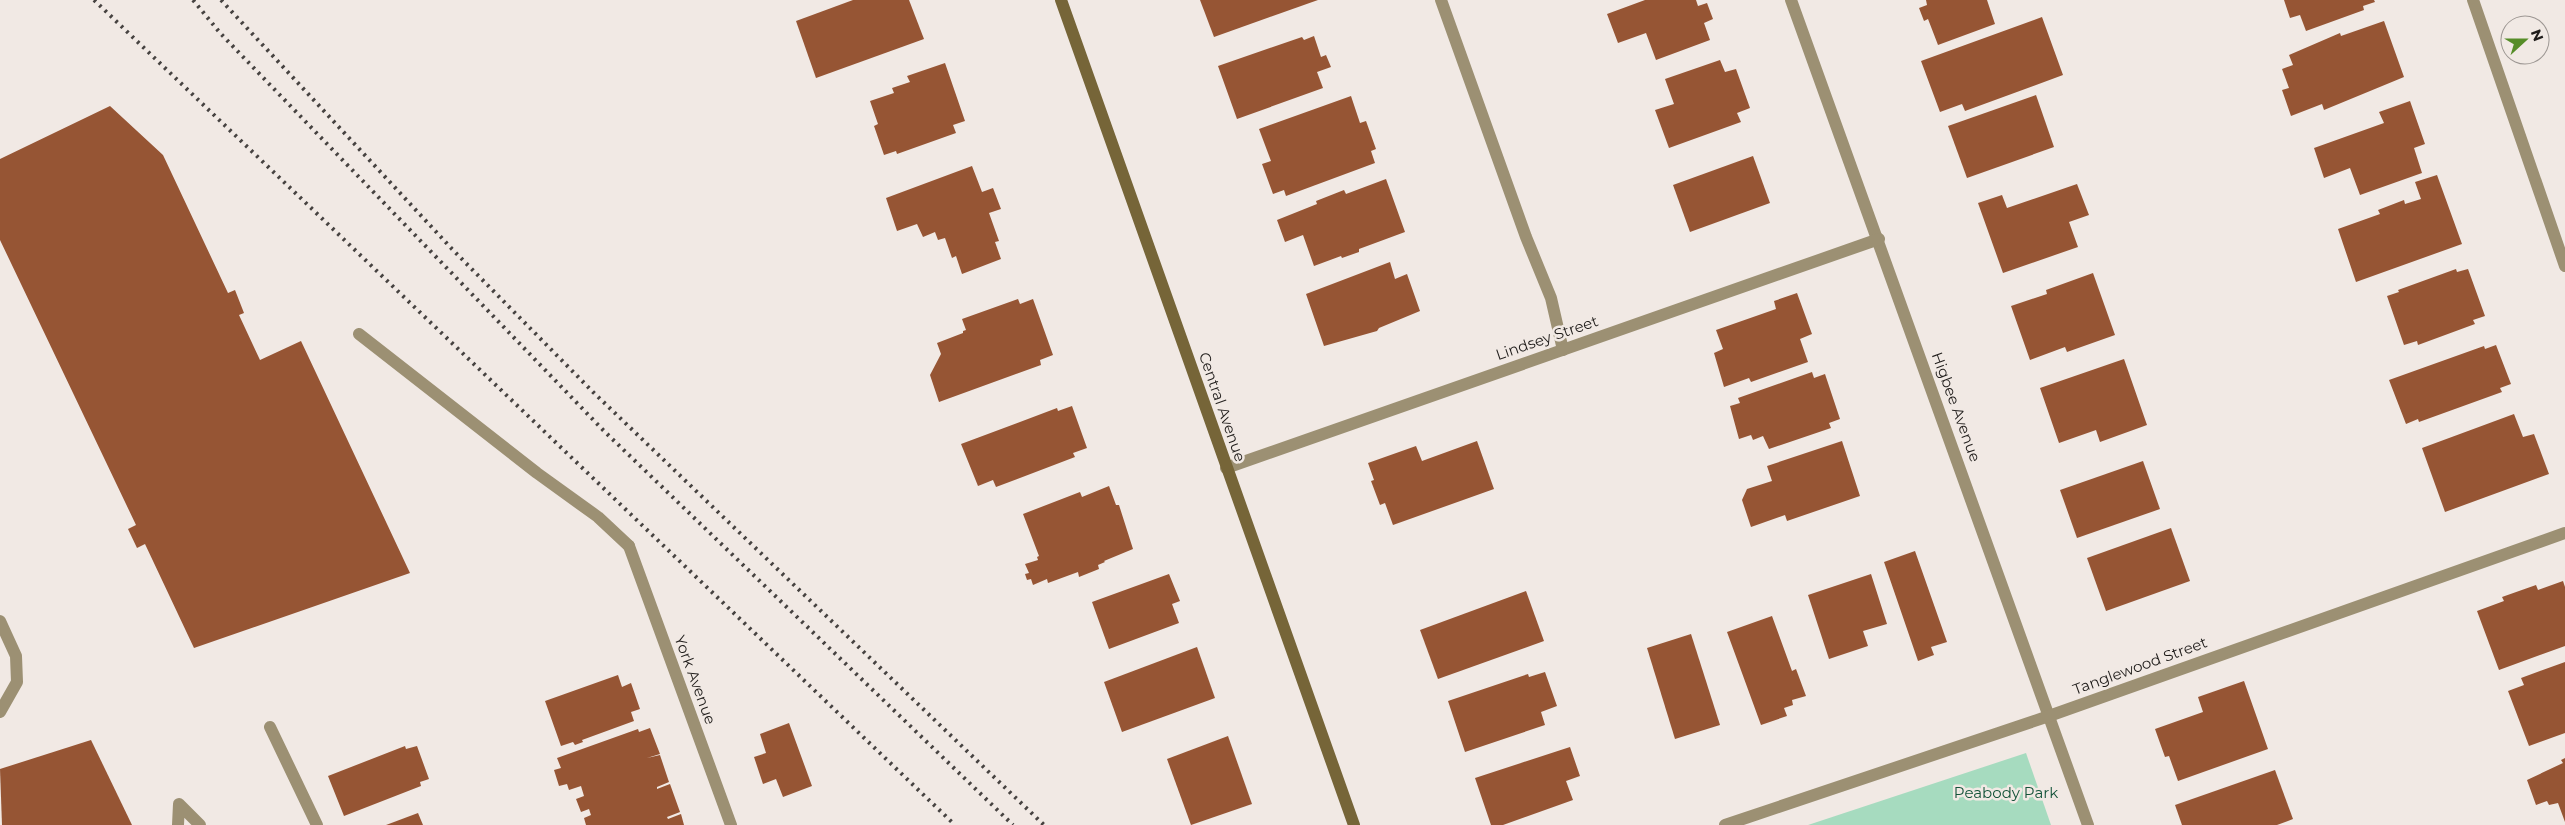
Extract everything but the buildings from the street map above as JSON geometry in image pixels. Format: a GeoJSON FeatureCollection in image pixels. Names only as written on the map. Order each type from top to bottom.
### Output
{"type":"FeatureCollection","features":[{"type":"Feature","properties":{"kind":"main road","name":"Central Avenue"},"geometry":{"type":"LineString","coordinates":[[1061,0],[1354,825]]}},
{"type":"Feature","properties":{"kind":"street"},"geometry":{"type":"LineString","coordinates":[[1441,0],[1526,237],[1551,298],[1563,350]]}},
{"type":"Feature","properties":{"kind":"street","name":"Higbee Avenue"},"geometry":{"type":"LineString","coordinates":[[1791,0],[1879,239],[2088,825]]}},
{"type":"Feature","properties":{"kind":"street"},"geometry":{"type":"LineString","coordinates":[[2473,0],[2565,266]]}},
{"type":"Feature","properties":{"kind":"street","name":"Lindsey Street"},"geometry":{"type":"LineString","coordinates":[[1226,468],[1879,239]]}},
{"type":"Feature","properties":{"kind":"street","name":"York Avenue"},"geometry":{"type":"LineString","coordinates":[[359,334],[537,473],[598,517],[629,546],[731,825]]}},
{"type":"Feature","properties":{"kind":"street","name":"Tanglewood Street"},"geometry":{"type":"LineString","coordinates":[[1725,825],[2049,716],[2565,533]]}},
{"type":"Feature","properties":{"kind":"street"},"geometry":{"type":"LineString","coordinates":[[0,621],[16,656],[17,682],[0,712]]}},
{"type":"Feature","properties":{"kind":"street"},"geometry":{"type":"LineString","coordinates":[[270,727],[317,825]]}},
{"type":"Feature","properties":{"kind":"street"},"geometry":{"type":"LineString","coordinates":[[178,825],[179,804],[200,825]]}},
{"type":"Feature","properties":{"kind":"green space","name":"Peabody Park"},"geometry":{"type":"Polygon","coordinates":[[[2026,753],[2051,825],[1808,825],[2026,753]]]}},
{"type":"Feature","properties":{"kind":"railway"},"geometry":{"type":"LineString","coordinates":[[94,0],[955,825]]}},
{"type":"Feature","properties":{"kind":"railway"},"geometry":{"type":"LineString","coordinates":[[193,0],[221,34],[604,431],[1013,825]]}},
{"type":"Feature","properties":{"kind":"railway"},"geometry":{"type":"LineString","coordinates":[[221,0],[452,249],[593,392],[1044,825]]}}]}
